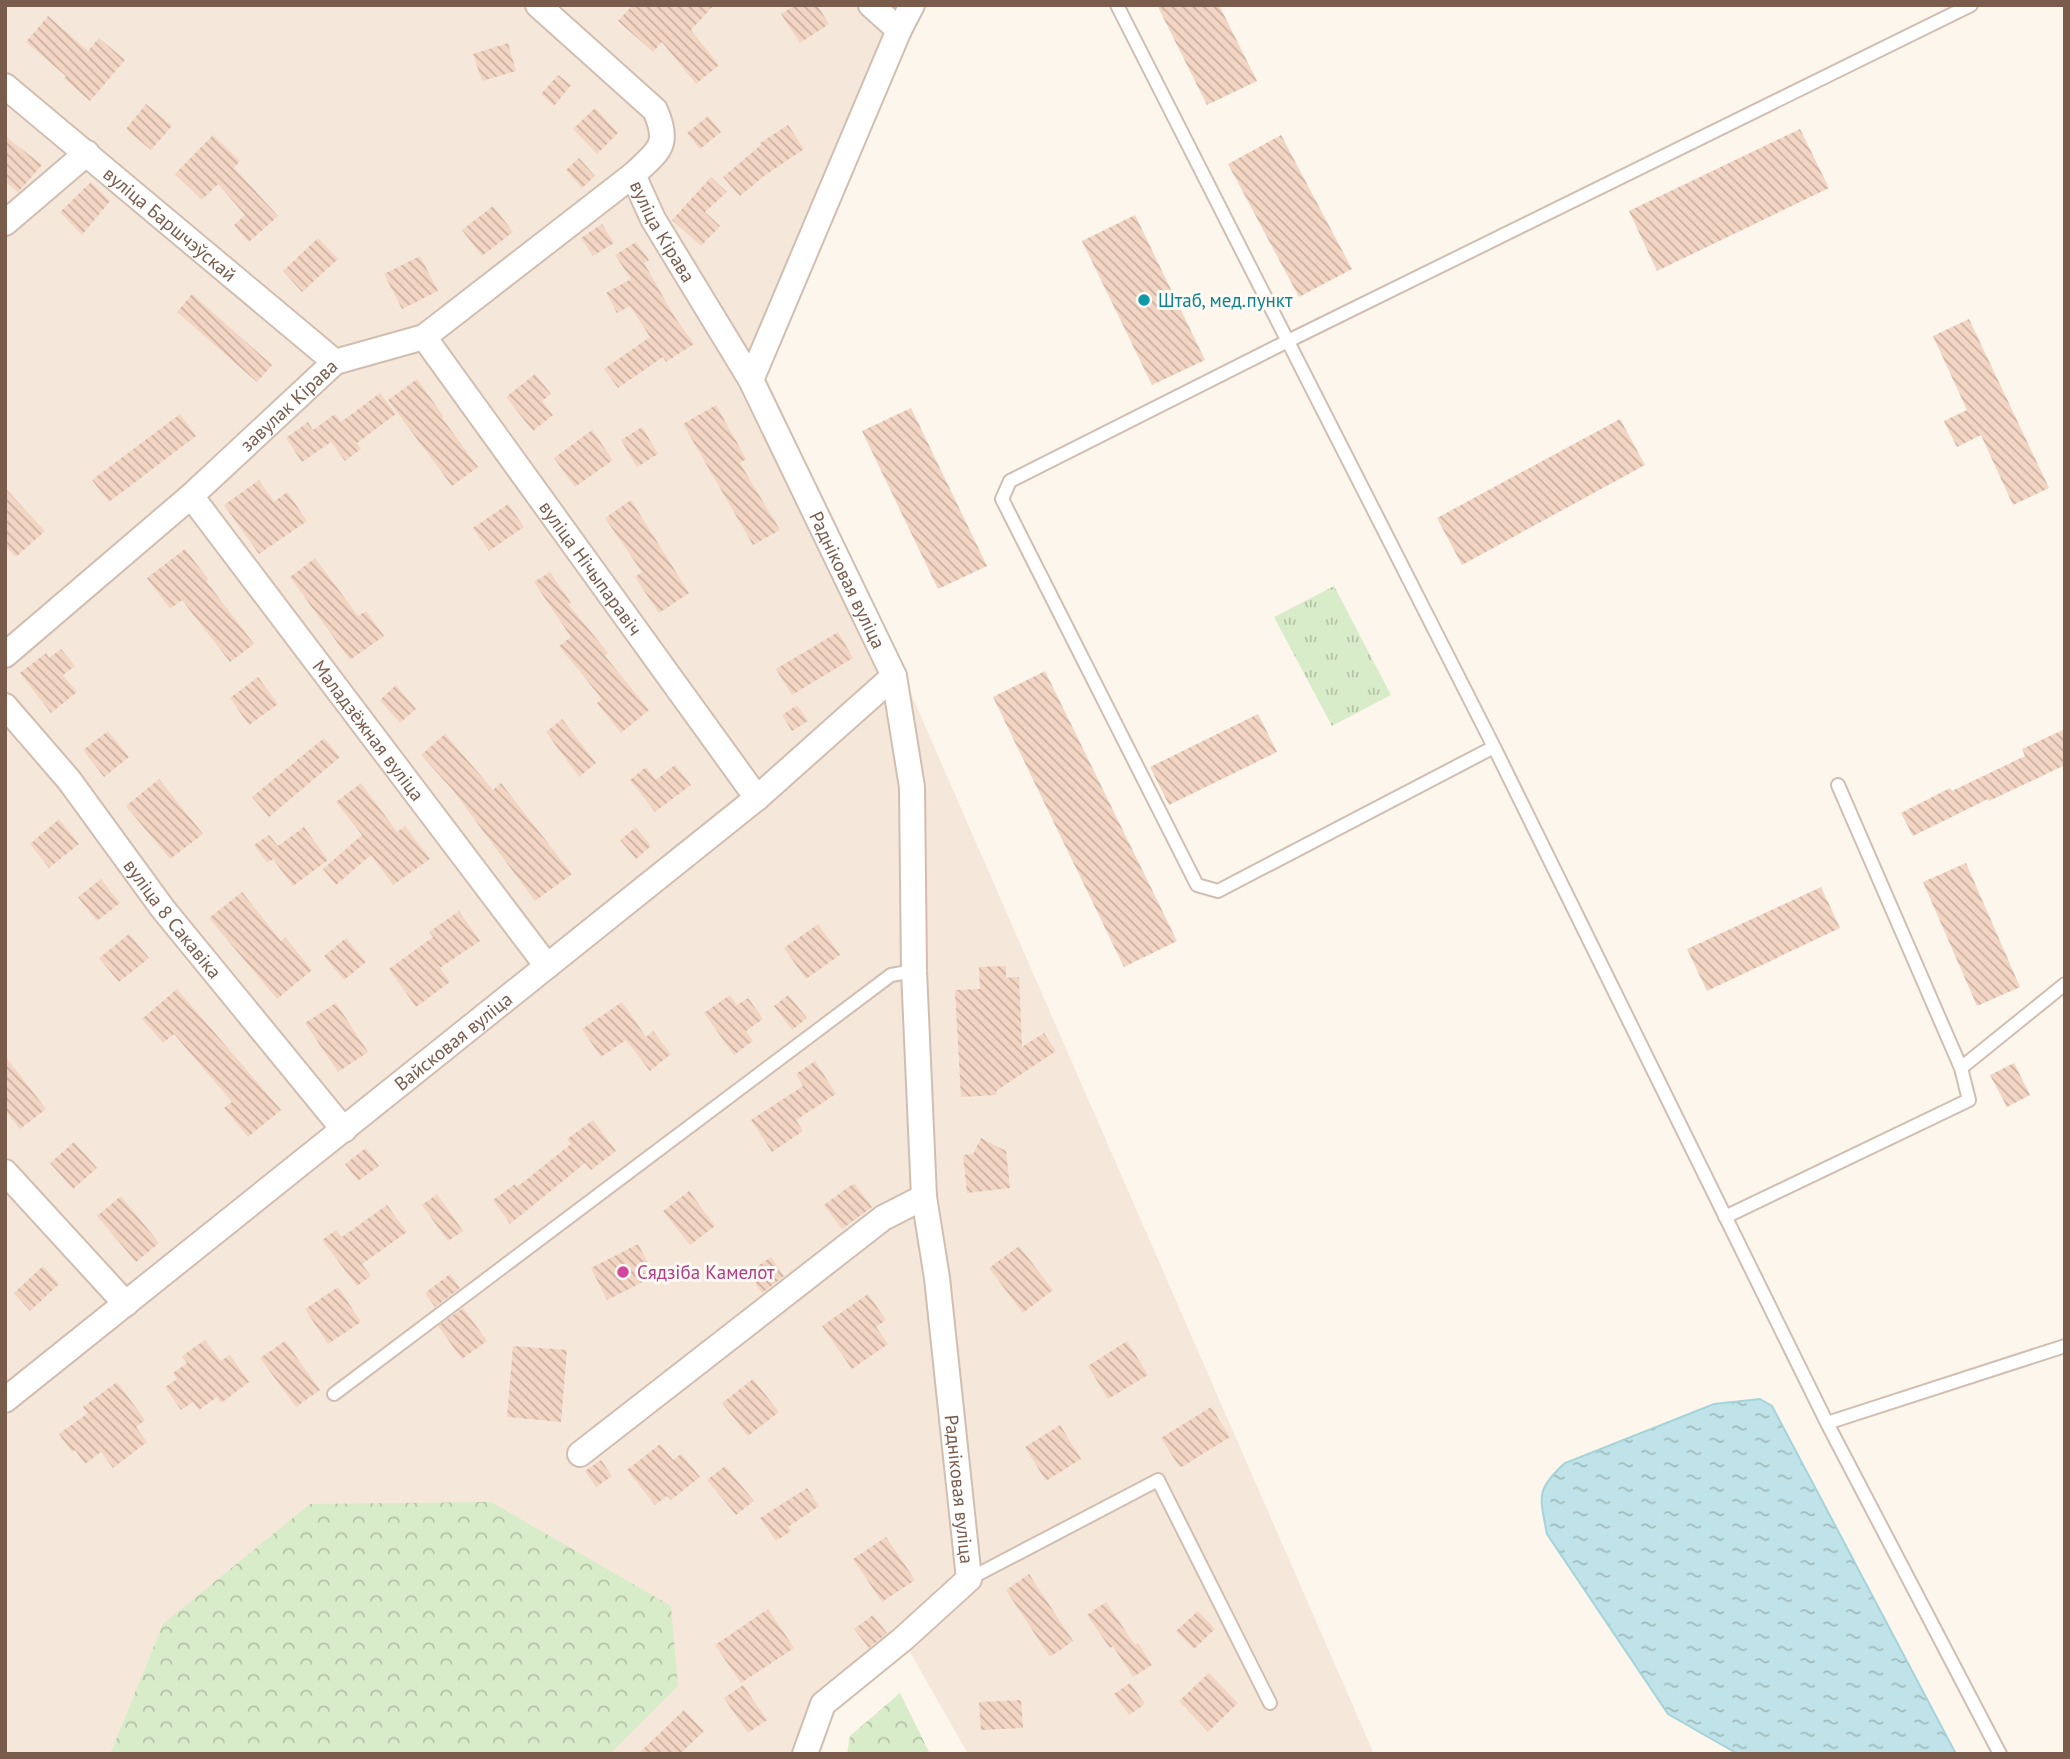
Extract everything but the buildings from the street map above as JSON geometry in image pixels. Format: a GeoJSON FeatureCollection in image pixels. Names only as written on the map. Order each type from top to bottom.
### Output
{"type":"FeatureCollection","features":[{"type":"Feature","properties":{"kind":"street","name":"вуліца Кірава"},"geometry":{"type":"LineString","coordinates":[[538,5],[655,110],[663,130],[659,150],[633,175],[653,219],[751,380]]}},
{"type":"Feature","properties":{"kind":"street"},"geometry":{"type":"LineString","coordinates":[[871,5],[899,30]]}},
{"type":"Feature","properties":{"kind":"street"},"geometry":{"type":"LineString","coordinates":[[751,380],[912,5]]}},
{"type":"Feature","properties":{"kind":"street","name":"вуліца Баршчэўскай"},"geometry":{"type":"LineString","coordinates":[[5,86],[335,362]]}},
{"type":"Feature","properties":{"kind":"street"},"geometry":{"type":"LineString","coordinates":[[5,223],[87,153]]}},
{"type":"Feature","properties":{"kind":"street","name":"завулак Кірава"},"geometry":{"type":"LineString","coordinates":[[5,655],[191,496],[335,362],[424,337],[633,175]]}},
{"type":"Feature","properties":{"kind":"street","name":"вуліца Нічыпаравіч"},"geometry":{"type":"LineString","coordinates":[[424,337],[757,798]]}},
{"type":"Feature","properties":{"kind":"street","name":"Радніковая вуліца"},"geometry":{"type":"LineString","coordinates":[[751,380],[894,676],[912,787],[914,971],[924,1197],[937,1278],[969,1579],[903,1639],[823,1704],[805,1754]]}},
{"type":"Feature","properties":{"kind":"street","name":"Маладзёжная вуліца"},"geometry":{"type":"LineString","coordinates":[[191,496],[547,966]]}},
{"type":"Feature","properties":{"kind":"street","name":"Вайсковая вуліца"},"geometry":{"type":"LineString","coordinates":[[5,1400],[757,798],[894,676]]}},
{"type":"Feature","properties":{"kind":"street","name":"вуліца 8 Сакавіка"},"geometry":{"type":"LineString","coordinates":[[5,706],[69,780],[163,909],[344,1130]]}},
{"type":"Feature","properties":{"kind":"street"},"geometry":{"type":"LineString","coordinates":[[5,1172],[126,1304]]}},
{"type":"Feature","properties":{"kind":"street"},"geometry":{"type":"LineString","coordinates":[[580,1454],[883,1218],[924,1197]]}},
{"type":"Feature","properties":{"kind":"lane"},"geometry":{"type":"LineString","coordinates":[[1117,5],[1494,747],[1827,1423],[2000,1754]]}},
{"type":"Feature","properties":{"kind":"lane"},"geometry":{"type":"LineString","coordinates":[[1494,747],[1218,891],[1196,885],[1003,499],[1010,481],[1288,341],[1972,5]]}},
{"type":"Feature","properties":{"kind":"lane"},"geometry":{"type":"LineString","coordinates":[[1725,1217],[1969,1100],[1961,1068],[1838,785]]}},
{"type":"Feature","properties":{"kind":"lane"},"geometry":{"type":"LineString","coordinates":[[334,1394],[891,975],[914,971]]}},
{"type":"Feature","properties":{"kind":"lane"},"geometry":{"type":"LineString","coordinates":[[1961,1068],[2065,984]]}},
{"type":"Feature","properties":{"kind":"lane"},"geometry":{"type":"LineString","coordinates":[[1827,1423],[2065,1346]]}},
{"type":"Feature","properties":{"kind":"lane"},"geometry":{"type":"LineString","coordinates":[[969,1579],[1158,1480],[1270,1703]]}},
{"type":"Feature","properties":{"kind":"shaded area"},"geometry":{"type":"Polygon","coordinates":[[[5,5],[923,5],[765,375],[902,673],[1374,1754],[968,1754],[903,1640],[823,1704],[805,1754],[610,1754],[678,1686],[163,1624],[110,1754],[5,1754],[5,5]]]}},
{"type":"Feature","properties":{"kind":"green space"},"geometry":{"type":"Polygon","coordinates":[[[1334,586],[1391,695],[1332,726],[1274,617],[1334,586]]]}},
{"type":"Feature","properties":{"kind":"green space"},"geometry":{"type":"Polygon","coordinates":[[[491,1502],[671,1606],[678,1686],[610,1754],[110,1754],[163,1624],[310,1504],[491,1502]]]}},
{"type":"Feature","properties":{"kind":"green space"},"geometry":{"type":"Polygon","coordinates":[[[900,1693],[930,1754],[847,1754],[850,1736],[900,1693]]]}},
{"type":"Feature","properties":{"kind":"water"},"geometry":{"type":"Polygon","coordinates":[[[1760,1399],[1772,1406],[1956,1754],[1738,1754],[1668,1714],[1547,1534],[1542,1495],[1549,1480],[1565,1463],[1714,1404],[1760,1399]]]}},
{"type":"Feature","properties":{"kind":"place","name":"Штаб, мeд.пункт"},"geometry":{"type":"Point","coordinates":[1144,300]}},
{"type":"Feature","properties":{"kind":"place","name":"Сядзіба Камелот"},"geometry":{"type":"Point","coordinates":[623,1272]}}]}
